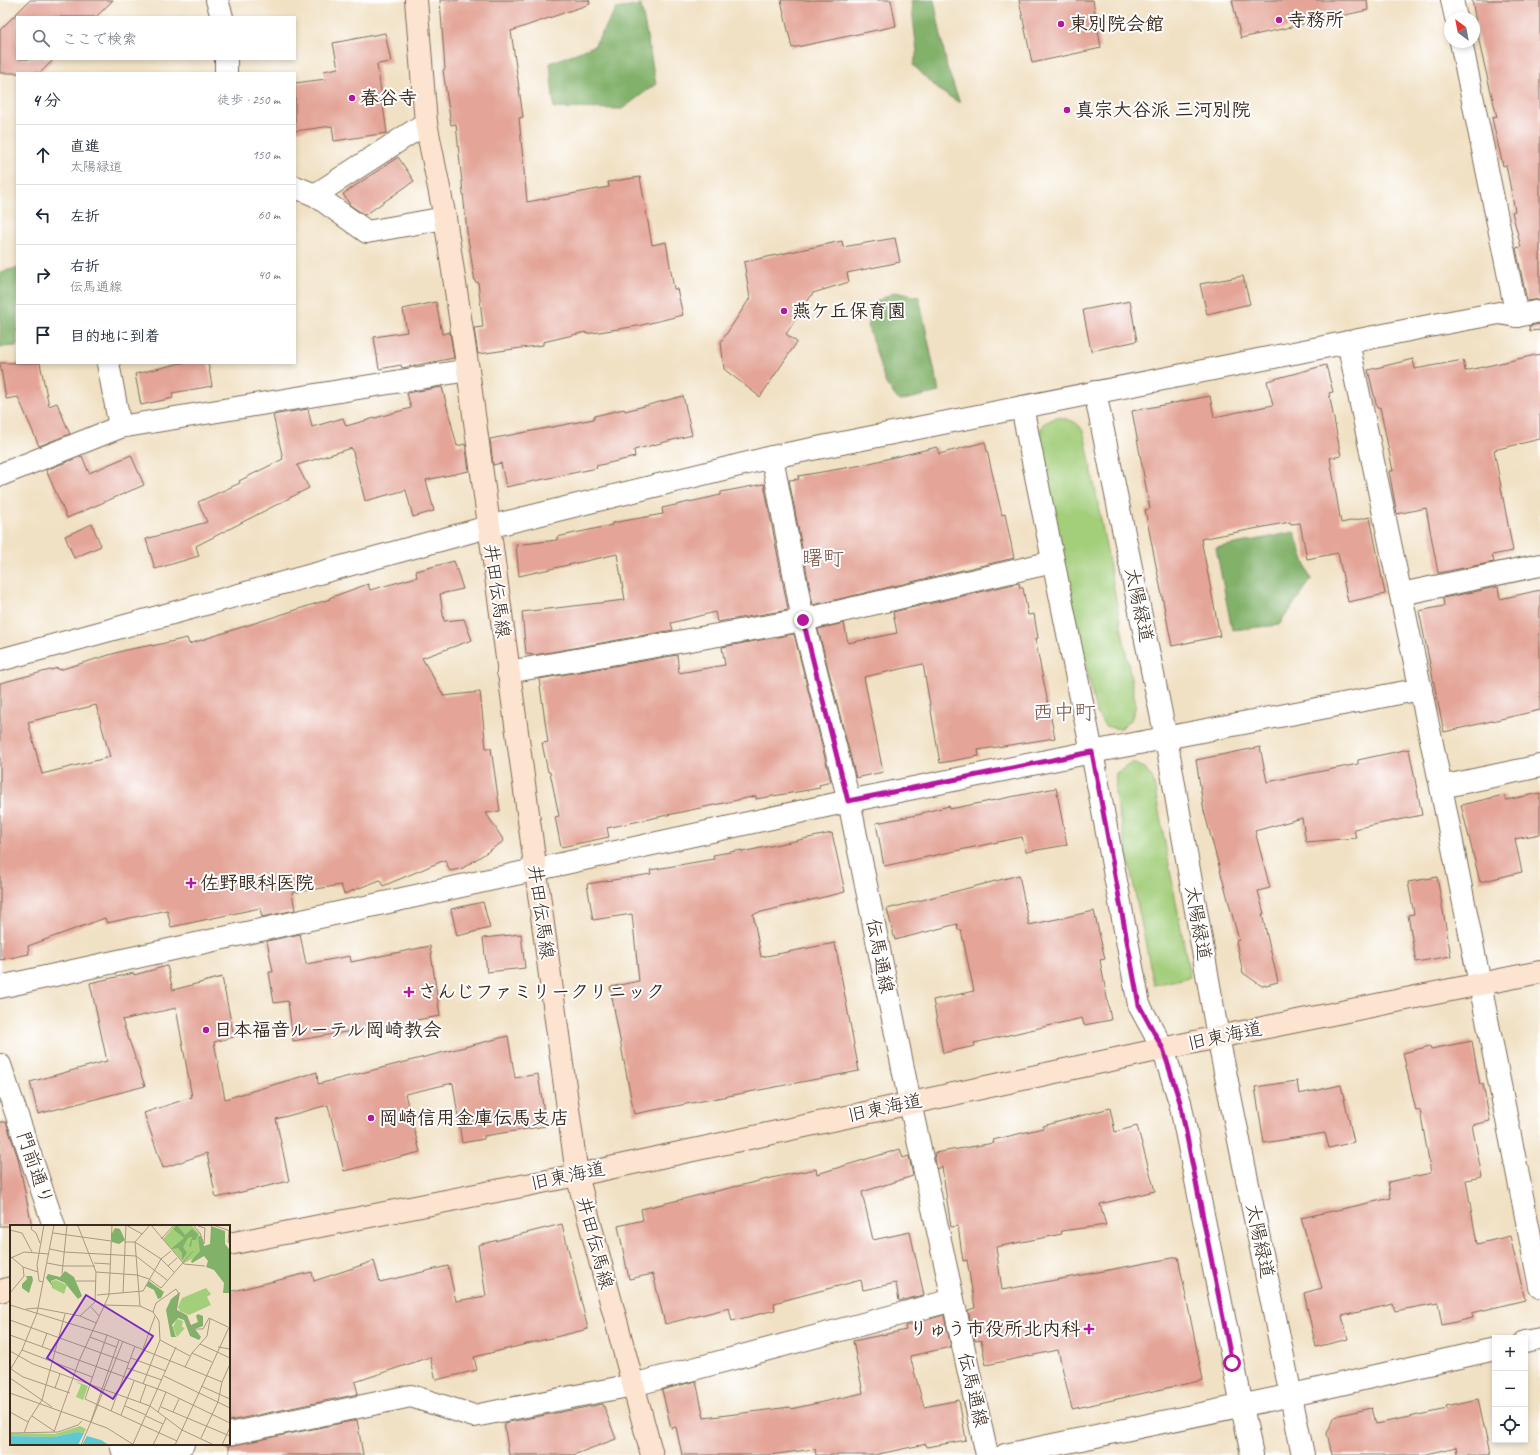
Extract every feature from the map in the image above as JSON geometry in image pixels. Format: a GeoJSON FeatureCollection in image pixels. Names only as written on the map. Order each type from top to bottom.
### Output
{"type":"FeatureCollection","features":[{"type":"Feature","properties":{"kind":"street"},"geometry":{"type":"LineString","coordinates":[[217,0],[222,16]]}},
{"type":"Feature","properties":{"kind":"street","name":"井田伝馬線"},"geometry":{"type":"LineString","coordinates":[[416,0],[426,123],[445,218],[468,370],[488,528],[577,1175],[652,1455]]}},
{"type":"Feature","properties":{"kind":"street"},"geometry":{"type":"LineString","coordinates":[[1452,0],[1455,12]]}},
{"type":"Feature","properties":{"kind":"street"},"geometry":{"type":"LineString","coordinates":[[1462,48],[1517,316]]}},
{"type":"Feature","properties":{"kind":"street"},"geometry":{"type":"LineString","coordinates":[[226,60],[226,72]]}},
{"type":"Feature","properties":{"kind":"street"},"geometry":{"type":"LineString","coordinates":[[315,195],[426,123]]}},
{"type":"Feature","properties":{"kind":"street"},"geometry":{"type":"LineString","coordinates":[[296,187],[315,195],[367,232],[445,218]]}},
{"type":"Feature","properties":{"kind":"street"},"geometry":{"type":"LineString","coordinates":[[0,660],[488,528],[772,457],[1499,313],[1517,316],[1540,311]]}},
{"type":"Feature","properties":{"kind":"street"},"geometry":{"type":"LineString","coordinates":[[1348,342],[1441,787],[1540,1287]]}},
{"type":"Feature","properties":{"kind":"street"},"geometry":{"type":"LineString","coordinates":[[108,364],[120,427]]}},
{"type":"Feature","properties":{"kind":"street"},"geometry":{"type":"LineString","coordinates":[[0,475],[120,427],[468,370]]}},
{"type":"Feature","properties":{"kind":"street","name":"太陽緑道"},"geometry":{"type":"LineString","coordinates":[[1095,392],[1166,738],[1218,1037],[1303,1455]]}},
{"type":"Feature","properties":{"kind":"street"},"geometry":{"type":"LineString","coordinates":[[1022,407],[1092,752],[1139,1005],[1163,1049],[1180,1102],[1252,1455]]}},
{"type":"Feature","properties":{"kind":"street","name":"伝馬通線"},"geometry":{"type":"LineString","coordinates":[[772,457],[803,620],[848,801],[910,1103],[987,1455]]}},
{"type":"Feature","properties":{"kind":"street"},"geometry":{"type":"LineString","coordinates":[[508,672],[803,620],[1054,562]]}},
{"type":"Feature","properties":{"kind":"street"},"geometry":{"type":"LineString","coordinates":[[1401,594],[1540,565]]}},
{"type":"Feature","properties":{"kind":"street"},"geometry":{"type":"LineString","coordinates":[[0,987],[848,801],[1092,752],[1421,690]]}},
{"type":"Feature","properties":{"kind":"street"},"geometry":{"type":"LineString","coordinates":[[1441,787],[1540,766]]}},
{"type":"Feature","properties":{"kind":"street","name":"旧東海道"},"geometry":{"type":"LineString","coordinates":[[230,1244],[577,1175],[1218,1037],[1540,972]]}},
{"type":"Feature","properties":{"kind":"street","name":"門前通り"},"geometry":{"type":"LineString","coordinates":[[0,1065],[54,1225]]}},
{"type":"Feature","properties":{"kind":"street"},"geometry":{"type":"LineString","coordinates":[[0,1291],[10,1288]]}},
{"type":"Feature","properties":{"kind":"street"},"geometry":{"type":"LineString","coordinates":[[230,1434],[412,1396],[474,1416],[633,1385],[952,1300]]}},
{"type":"Feature","properties":{"kind":"street"},"geometry":{"type":"LineString","coordinates":[[1528,1341],[1540,1339]]}},
{"type":"Feature","properties":{"kind":"street"},"geometry":{"type":"LineString","coordinates":[[1005,1455],[1292,1395],[1492,1350]]}},
{"type":"Feature","properties":{"kind":"street"},"geometry":{"type":"LineString","coordinates":[[121,1445],[124,1455]]}},
{"type":"Feature","properties":{"kind":"street"},"geometry":{"type":"LineString","coordinates":[[137,1455],[179,1445]]}},
{"type":"Feature","properties":{"kind":"green space"},"geometry":{"type":"Polygon","coordinates":[[[911,0],[934,0],[947,67],[960,103],[940,91],[913,65],[917,52],[911,0]]]}},
{"type":"Feature","properties":{"kind":"green space"},"geometry":{"type":"Polygon","coordinates":[[[641,5],[656,84],[622,109],[554,108],[550,63],[594,46],[616,9],[641,5]]]}},
{"type":"Feature","properties":{"kind":"green space"},"geometry":{"type":"Polygon","coordinates":[[[16,268],[16,346],[0,347],[0,272],[16,268]]]}},
{"type":"Feature","properties":{"kind":"green space"},"geometry":{"type":"Polygon","coordinates":[[[895,292],[919,297],[939,392],[899,401],[886,384],[868,327],[874,303],[895,292]]]}},
{"type":"Feature","properties":{"kind":"green space"},"geometry":{"type":"Polygon","coordinates":[[[1057,417],[1066,419],[1078,425],[1082,429],[1086,440],[1136,705],[1131,720],[1120,729],[1105,726],[1096,712],[1037,441],[1043,424],[1057,417]]]}},
{"type":"Feature","properties":{"kind":"green space"},"geometry":{"type":"Polygon","coordinates":[[[1294,532],[1311,580],[1279,625],[1232,630],[1216,548],[1294,532]]]}},
{"type":"Feature","properties":{"kind":"green space"},"geometry":{"type":"Polygon","coordinates":[[[1132,763],[1144,768],[1153,779],[1190,977],[1154,985],[1115,794],[1116,773],[1132,763]]]}},
{"type":"Feature","properties":{"kind":"building"},"geometry":{"type":"Polygon","coordinates":[[[30,0],[113,0],[97,16],[16,16],[16,60],[53,60],[41,72],[0,73],[0,30],[30,0]]]}},
{"type":"Feature","properties":{"kind":"building"},"geometry":{"type":"Polygon","coordinates":[[[440,0],[589,0],[590,4],[511,31],[523,117],[519,118],[527,202],[609,187],[608,182],[640,177],[652,245],[666,242],[674,289],[677,289],[683,315],[638,326],[586,334],[586,332],[543,342],[543,345],[478,354],[474,328],[483,327],[478,282],[475,282],[467,232],[456,124],[451,125],[443,70],[445,69],[440,0]]]}},
{"type":"Feature","properties":{"kind":"building"},"geometry":{"type":"Polygon","coordinates":[[[781,0],[891,0],[896,26],[792,48],[781,0]]]}},
{"type":"Feature","properties":{"kind":"building","name":"東別院会館"},"geometry":{"type":"Polygon","coordinates":[[[1019,0],[1093,0],[1101,48],[1032,63],[1019,0]]]}},
{"type":"Feature","properties":{"kind":"building","name":"寺務所"},"geometry":{"type":"Polygon","coordinates":[[[1232,0],[1367,0],[1368,10],[1241,38],[1232,0]]]}},
{"type":"Feature","properties":{"kind":"building"},"geometry":{"type":"Polygon","coordinates":[[[1472,0],[1540,0],[1540,299],[1527,301],[1516,248],[1521,247],[1512,212],[1515,211],[1506,165],[1503,166],[1492,118],[1497,117],[1480,45],[1480,12],[1474,12],[1472,0]]]}},
{"type":"Feature","properties":{"kind":"building"},"geometry":{"type":"Polygon","coordinates":[[[385,33],[391,62],[377,64],[387,133],[334,141],[332,126],[296,131],[296,83],[326,79],[324,71],[338,68],[333,43],[385,33]]]}},
{"type":"Feature","properties":{"kind":"building"},"geometry":{"type":"Polygon","coordinates":[[[398,157],[414,181],[365,215],[350,205],[343,194],[398,157]]]}},
{"type":"Feature","properties":{"kind":"building"},"geometry":{"type":"Polygon","coordinates":[[[895,238],[900,262],[847,273],[849,282],[813,293],[786,334],[797,342],[760,397],[724,369],[721,342],[750,298],[744,262],[842,241],[843,247],[895,238]]]}},
{"type":"Feature","properties":{"kind":"building"},"geometry":{"type":"Polygon","coordinates":[[[1243,276],[1250,304],[1207,314],[1200,284],[1243,276]]]}},
{"type":"Feature","properties":{"kind":"building"},"geometry":{"type":"Polygon","coordinates":[[[1130,301],[1137,341],[1091,351],[1083,310],[1130,301]]]}},
{"type":"Feature","properties":{"kind":"building"},"geometry":{"type":"Polygon","coordinates":[[[436,302],[442,334],[450,332],[454,358],[402,368],[401,365],[379,369],[374,337],[407,332],[403,309],[436,302]]]}},
{"type":"Feature","properties":{"kind":"building"},"geometry":{"type":"Polygon","coordinates":[[[1540,324],[1540,330],[1530,331],[1529,326],[1540,324]]]}},
{"type":"Feature","properties":{"kind":"building"},"geometry":{"type":"Polygon","coordinates":[[[1540,354],[1540,439],[1494,450],[1513,551],[1492,555],[1494,562],[1438,573],[1426,508],[1397,514],[1389,471],[1393,471],[1380,407],[1377,408],[1368,370],[1413,359],[1415,369],[1463,360],[1465,371],[1540,354]]]}},
{"type":"Feature","properties":{"kind":"building"},"geometry":{"type":"Polygon","coordinates":[[[0,363],[40,364],[49,406],[57,403],[70,434],[39,446],[18,397],[6,399],[0,363]]]}},
{"type":"Feature","properties":{"kind":"building"},"geometry":{"type":"Polygon","coordinates":[[[177,364],[208,364],[212,386],[172,393],[173,398],[141,405],[135,374],[177,364]]]}},
{"type":"Feature","properties":{"kind":"building"},"geometry":{"type":"Polygon","coordinates":[[[1326,365],[1333,392],[1329,393],[1341,456],[1330,458],[1341,523],[1370,517],[1385,594],[1348,602],[1338,553],[1307,559],[1300,523],[1291,524],[1290,522],[1201,539],[1220,636],[1172,646],[1145,510],[1150,509],[1132,411],[1210,396],[1214,417],[1273,405],[1267,381],[1326,365]]]}},
{"type":"Feature","properties":{"kind":"building"},"geometry":{"type":"Polygon","coordinates":[[[442,387],[457,446],[465,444],[469,471],[426,480],[434,511],[413,517],[406,490],[365,501],[352,448],[297,465],[309,488],[196,546],[199,556],[155,569],[146,539],[207,522],[198,502],[240,483],[239,481],[283,459],[273,415],[308,409],[312,427],[343,418],[346,426],[411,408],[407,393],[442,387]]]}},
{"type":"Feature","properties":{"kind":"building"},"geometry":{"type":"Polygon","coordinates":[[[683,396],[692,435],[634,450],[635,457],[596,466],[597,468],[506,487],[501,463],[493,465],[490,439],[594,419],[594,416],[624,409],[625,411],[683,396]]]}},
{"type":"Feature","properties":{"kind":"building"},"geometry":{"type":"Polygon","coordinates":[[[985,442],[1002,515],[1005,514],[1014,558],[813,605],[789,480],[799,479],[798,476],[857,466],[937,447],[939,454],[985,442]]]}},
{"type":"Feature","properties":{"kind":"building"},"geometry":{"type":"Polygon","coordinates":[[[131,455],[144,485],[67,518],[46,470],[82,456],[89,473],[131,455]]]}},
{"type":"Feature","properties":{"kind":"building"},"geometry":{"type":"Polygon","coordinates":[[[764,484],[788,610],[717,622],[715,612],[671,623],[673,630],[535,655],[526,654],[522,612],[625,600],[617,554],[519,576],[516,545],[557,540],[557,537],[612,525],[612,523],[663,514],[662,508],[721,495],[721,492],[764,484]]]}},
{"type":"Feature","properties":{"kind":"building"},"geometry":{"type":"Polygon","coordinates":[[[92,524],[101,546],[74,558],[65,536],[92,524]]]}},
{"type":"Feature","properties":{"kind":"building"},"geometry":{"type":"Polygon","coordinates":[[[454,561],[463,589],[440,594],[444,621],[464,619],[472,640],[422,658],[444,696],[480,692],[486,748],[491,748],[500,811],[486,813],[504,841],[463,868],[450,871],[445,860],[383,886],[380,880],[344,894],[341,885],[292,893],[295,910],[262,917],[260,908],[171,927],[167,910],[107,923],[105,918],[28,946],[29,954],[0,960],[0,683],[58,668],[59,670],[126,650],[187,638],[189,644],[330,599],[329,598],[368,584],[370,590],[417,577],[416,571],[454,561]],[[96,705],[28,722],[42,774],[110,757],[96,705]]]}},
{"type":"Feature","properties":{"kind":"building"},"geometry":{"type":"Polygon","coordinates":[[[1019,583],[1020,588],[1023,588],[1028,615],[1034,614],[1038,638],[1035,639],[1055,738],[978,750],[979,756],[940,763],[923,664],[864,677],[883,772],[856,778],[818,629],[844,623],[848,643],[897,633],[893,612],[1019,583]]]}},
{"type":"Feature","properties":{"kind":"building"},"geometry":{"type":"Polygon","coordinates":[[[1498,587],[1500,599],[1540,590],[1540,710],[1444,732],[1419,611],[1444,606],[1443,598],[1498,587]]]}},
{"type":"Feature","properties":{"kind":"building"},"geometry":{"type":"Polygon","coordinates":[[[794,634],[831,782],[819,785],[820,788],[756,799],[756,796],[607,828],[609,837],[561,847],[555,817],[559,816],[550,772],[548,772],[542,743],[548,742],[539,679],[677,655],[679,673],[725,665],[722,647],[794,634]]]}},
{"type":"Feature","properties":{"kind":"building"},"geometry":{"type":"Polygon","coordinates":[[[1260,747],[1267,782],[1358,764],[1358,760],[1409,749],[1422,815],[1354,829],[1356,838],[1306,842],[1302,818],[1255,831],[1270,888],[1258,891],[1278,982],[1262,986],[1243,973],[1236,941],[1239,940],[1204,811],[1196,760],[1260,747]]]}},
{"type":"Feature","properties":{"kind":"building"},"geometry":{"type":"Polygon","coordinates":[[[1056,788],[1067,845],[1026,852],[1022,837],[884,866],[876,823],[922,814],[949,806],[950,809],[1056,788]]]}},
{"type":"Feature","properties":{"kind":"building"},"geometry":{"type":"Polygon","coordinates":[[[1540,793],[1540,834],[1515,839],[1522,872],[1480,882],[1461,805],[1504,795],[1506,800],[1540,793]]]}},
{"type":"Feature","properties":{"kind":"building"},"geometry":{"type":"Polygon","coordinates":[[[832,833],[845,892],[753,914],[761,957],[835,943],[859,1071],[634,1114],[610,987],[639,981],[632,914],[593,920],[587,884],[651,874],[650,870],[714,859],[713,855],[742,850],[742,852],[832,833]]]}},
{"type":"Feature","properties":{"kind":"building"},"geometry":{"type":"Polygon","coordinates":[[[1019,875],[1029,925],[1094,911],[1105,959],[1100,960],[1111,1020],[1084,1025],[1082,1018],[974,1043],[975,1046],[943,1053],[933,1000],[974,991],[961,930],[958,930],[957,924],[895,940],[887,909],[1019,875]]]}},
{"type":"Feature","properties":{"kind":"building"},"geometry":{"type":"Polygon","coordinates":[[[1437,877],[1451,956],[1416,962],[1408,915],[1414,914],[1408,882],[1437,877]]]}},
{"type":"Feature","properties":{"kind":"building"},"geometry":{"type":"Polygon","coordinates":[[[483,902],[490,928],[457,936],[451,909],[483,902]]]}},
{"type":"Feature","properties":{"kind":"building"},"geometry":{"type":"Polygon","coordinates":[[[300,934],[306,964],[350,956],[351,962],[430,946],[440,1016],[293,1041],[288,1001],[274,1003],[269,972],[273,972],[267,941],[300,934]]]}},
{"type":"Feature","properties":{"kind":"building"},"geometry":{"type":"Polygon","coordinates":[[[521,934],[525,968],[487,972],[483,938],[521,934]]]}},
{"type":"Feature","properties":{"kind":"building"},"geometry":{"type":"Polygon","coordinates":[[[167,966],[173,990],[222,977],[234,1037],[214,1042],[225,1099],[317,1072],[318,1084],[508,1036],[515,1078],[538,1074],[546,1126],[484,1136],[484,1139],[462,1143],[453,1083],[405,1094],[420,1152],[344,1171],[328,1105],[276,1119],[289,1181],[216,1198],[207,1153],[163,1168],[144,1113],[192,1097],[176,1008],[122,1020],[145,1086],[38,1114],[30,1082],[107,1061],[90,983],[134,973],[134,975],[167,966]]]}},
{"type":"Feature","properties":{"kind":"building"},"geometry":{"type":"Polygon","coordinates":[[[1472,1041],[1480,1085],[1483,1084],[1490,1121],[1472,1125],[1482,1177],[1466,1180],[1477,1244],[1510,1236],[1525,1300],[1472,1313],[1473,1318],[1442,1325],[1438,1303],[1395,1311],[1393,1304],[1342,1316],[1348,1339],[1316,1347],[1304,1293],[1322,1288],[1301,1218],[1391,1198],[1388,1182],[1431,1173],[1420,1110],[1416,1111],[1403,1053],[1430,1046],[1431,1049],[1472,1041]]]}},
{"type":"Feature","properties":{"kind":"building"},"geometry":{"type":"Polygon","coordinates":[[[1297,1081],[1299,1094],[1341,1085],[1354,1142],[1329,1148],[1325,1133],[1264,1143],[1255,1087],[1297,1081]]]}},
{"type":"Feature","properties":{"kind":"building"},"geometry":{"type":"Polygon","coordinates":[[[1110,1108],[1115,1132],[1137,1126],[1155,1191],[1100,1204],[1106,1225],[1061,1231],[1062,1234],[996,1247],[1002,1290],[1178,1257],[1203,1380],[1072,1409],[1058,1350],[986,1365],[981,1340],[975,1341],[968,1310],[975,1308],[967,1260],[963,1261],[958,1226],[951,1227],[942,1167],[937,1169],[934,1153],[994,1143],[993,1140],[1043,1128],[1043,1126],[1110,1108]]]}},
{"type":"Feature","properties":{"kind":"building"},"geometry":{"type":"Polygon","coordinates":[[[0,1122],[6,1122],[18,1158],[32,1225],[0,1226],[0,1122]]]}},
{"type":"Feature","properties":{"kind":"building"},"geometry":{"type":"Polygon","coordinates":[[[900,1149],[903,1158],[909,1156],[913,1176],[862,1192],[873,1240],[910,1232],[924,1295],[899,1301],[896,1283],[863,1290],[861,1280],[774,1303],[775,1310],[732,1321],[729,1308],[665,1324],[653,1274],[629,1279],[618,1226],[643,1220],[641,1209],[816,1169],[817,1174],[900,1149]]]}},
{"type":"Feature","properties":{"kind":"building"},"geometry":{"type":"Polygon","coordinates":[[[562,1224],[588,1329],[474,1357],[477,1370],[436,1380],[430,1357],[355,1382],[358,1394],[230,1421],[230,1292],[312,1272],[314,1281],[374,1261],[380,1282],[448,1266],[456,1301],[486,1296],[478,1245],[562,1224]]]}},
{"type":"Feature","properties":{"kind":"building"},"geometry":{"type":"Polygon","coordinates":[[[944,1315],[951,1347],[910,1356],[924,1407],[959,1400],[966,1440],[927,1447],[926,1444],[874,1455],[816,1455],[815,1449],[769,1455],[682,1455],[676,1427],[671,1428],[662,1390],[696,1381],[704,1418],[790,1407],[791,1409],[863,1393],[853,1341],[906,1330],[905,1326],[944,1315]]]}},
{"type":"Feature","properties":{"kind":"building"},"geometry":{"type":"Polygon","coordinates":[[[1478,1399],[1490,1455],[1457,1455],[1456,1447],[1422,1455],[1332,1455],[1327,1433],[1335,1416],[1372,1408],[1376,1424],[1447,1409],[1446,1406],[1478,1399]]]}},
{"type":"Feature","properties":{"kind":"building"},"geometry":{"type":"Polygon","coordinates":[[[603,1404],[616,1439],[573,1455],[509,1455],[504,1423],[603,1404]]]}},
{"type":"Feature","properties":{"kind":"building"},"geometry":{"type":"Polygon","coordinates":[[[357,1420],[363,1455],[229,1455],[229,1446],[357,1420]]]}},
{"type":"Feature","properties":{"kind":"place","name":"寺務所"},"geometry":{"type":"Point","coordinates":[1279,20]}},
{"type":"Feature","properties":{"kind":"place","name":"東別院会館"},"geometry":{"type":"Point","coordinates":[1061,24]}},
{"type":"Feature","properties":{"kind":"place","name":"春谷寺"},"geometry":{"type":"Point","coordinates":[352,98]}},
{"type":"Feature","properties":{"kind":"place","name":"真宗大谷派 三河別院"},"geometry":{"type":"Point","coordinates":[1067,110]}},
{"type":"Feature","properties":{"kind":"place","name":"燕ケ丘保育園"},"geometry":{"type":"Point","coordinates":[784,311]}},
{"type":"Feature","properties":{"kind":"place","name":"佐野眼科医院"},"geometry":{"type":"Point","coordinates":[191,883]}},
{"type":"Feature","properties":{"kind":"place","name":"さんじファミリークリニック"},"geometry":{"type":"Point","coordinates":[409,992]}},
{"type":"Feature","properties":{"kind":"place","name":"日本福音ルーテル岡崎教会"},"geometry":{"type":"Point","coordinates":[206,1030]}},
{"type":"Feature","properties":{"kind":"place","name":"岡崎信用金庫伝馬支店"},"geometry":{"type":"Point","coordinates":[371,1118]}},
{"type":"Feature","properties":{"kind":"place","name":"りゅう市役所北内科"},"geometry":{"type":"Point","coordinates":[1089,1329]}},
{"type":"Feature","properties":{"kind":"district","name":"曙町"},"geometry":{"type":"Point","coordinates":[823,558]}},
{"type":"Feature","properties":{"kind":"district","name":"西中町"},"geometry":{"type":"Point","coordinates":[1064,712]}},
{"type":"Feature","properties":{"kind":"route"},"geometry":{"type":"LineString","coordinates":[[803,620],[848,801],[1092,752],[1139,1005],[1163,1049],[1180,1102],[1232,1363]]}}]}
